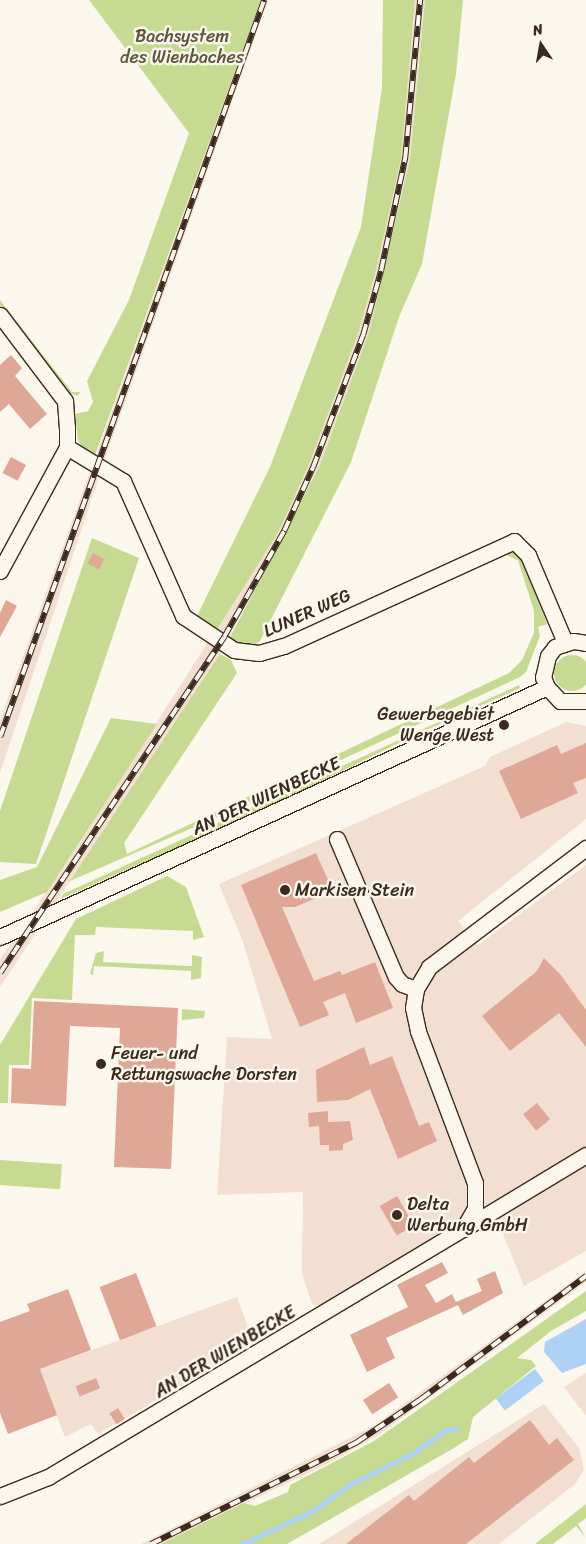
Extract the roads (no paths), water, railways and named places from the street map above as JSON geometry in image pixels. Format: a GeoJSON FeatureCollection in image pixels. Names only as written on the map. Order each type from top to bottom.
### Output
{"type":"FeatureCollection","features":[{"type":"Feature","properties":{"kind":"street"},"geometry":{"type":"LineString","coordinates":[[0,315],[65,401],[67,447],[0,571]]}},
{"type":"Feature","properties":{"kind":"street","name":"LUNER WEG"},"geometry":{"type":"LineString","coordinates":[[67,447],[123,481],[183,616],[234,650],[259,653],[284,646],[514,541],[528,555],[565,642]]}},
{"type":"Feature","properties":{"kind":"street"},"geometry":{"type":"LineString","coordinates":[[586,643],[565,642],[548,656],[543,676],[546,687],[560,700],[586,701]]}},
{"type":"Feature","properties":{"kind":"street","name":"AN DER WIENBECKE"},"geometry":{"type":"LineString","coordinates":[[0,937],[546,687]]}},
{"type":"Feature","properties":{"kind":"street"},"geometry":{"type":"LineString","coordinates":[[337,839],[396,976],[402,984],[416,989]]}},
{"type":"Feature","properties":{"kind":"street"},"geometry":{"type":"LineString","coordinates":[[464,1229],[475,1208],[475,1183],[415,1020],[416,989],[429,967],[586,848]]}},
{"type":"Feature","properties":{"kind":"street","name":"AN DER WIENBECKE"},"geometry":{"type":"LineString","coordinates":[[0,1496],[48,1477],[145,1421],[586,1155]]}},
{"type":"Feature","properties":{"kind":"water"},"geometry":{"type":"Polygon","coordinates":[[[586,1319],[586,1364],[562,1373],[544,1352],[545,1342],[586,1319]]]}},
{"type":"Feature","properties":{"kind":"water"},"geometry":{"type":"Polygon","coordinates":[[[535,1369],[544,1381],[505,1410],[496,1398],[535,1369]]]}},
{"type":"Feature","properties":{"kind":"waterway"},"geometry":{"type":"LineString","coordinates":[[242,1544],[311,1512],[351,1484],[414,1453],[446,1430],[456,1429]]}},
{"type":"Feature","properties":{"kind":"railway"},"geometry":{"type":"LineString","coordinates":[[0,737],[264,0]]}},
{"type":"Feature","properties":{"kind":"railway"},"geometry":{"type":"LineString","coordinates":[[0,973],[224,637],[284,531],[313,467],[363,335],[381,270],[405,158],[420,0]]}},
{"type":"Feature","properties":{"kind":"railway"},"geometry":{"type":"LineString","coordinates":[[151,1544],[357,1442],[421,1399],[586,1276]]}},
{"type":"Feature","properties":{"kind":"place","name":"Gewerbegebiet Wenge West"},"geometry":{"type":"Point","coordinates":[504,725]}},
{"type":"Feature","properties":{"kind":"place","name":"Markisen Stein"},"geometry":{"type":"Point","coordinates":[285,890]}},
{"type":"Feature","properties":{"kind":"place","name":"Feuer- und Rettungswache Dorsten"},"geometry":{"type":"Point","coordinates":[101,1064]}},
{"type":"Feature","properties":{"kind":"place","name":"Delta Werbung GmbH"},"geometry":{"type":"Point","coordinates":[397,1215]}},
{"type":"Feature","properties":{"kind":"park label","name":"Bachsystem des Wienbaches"},"geometry":{"type":"Point","coordinates":[182,47]}}]}
